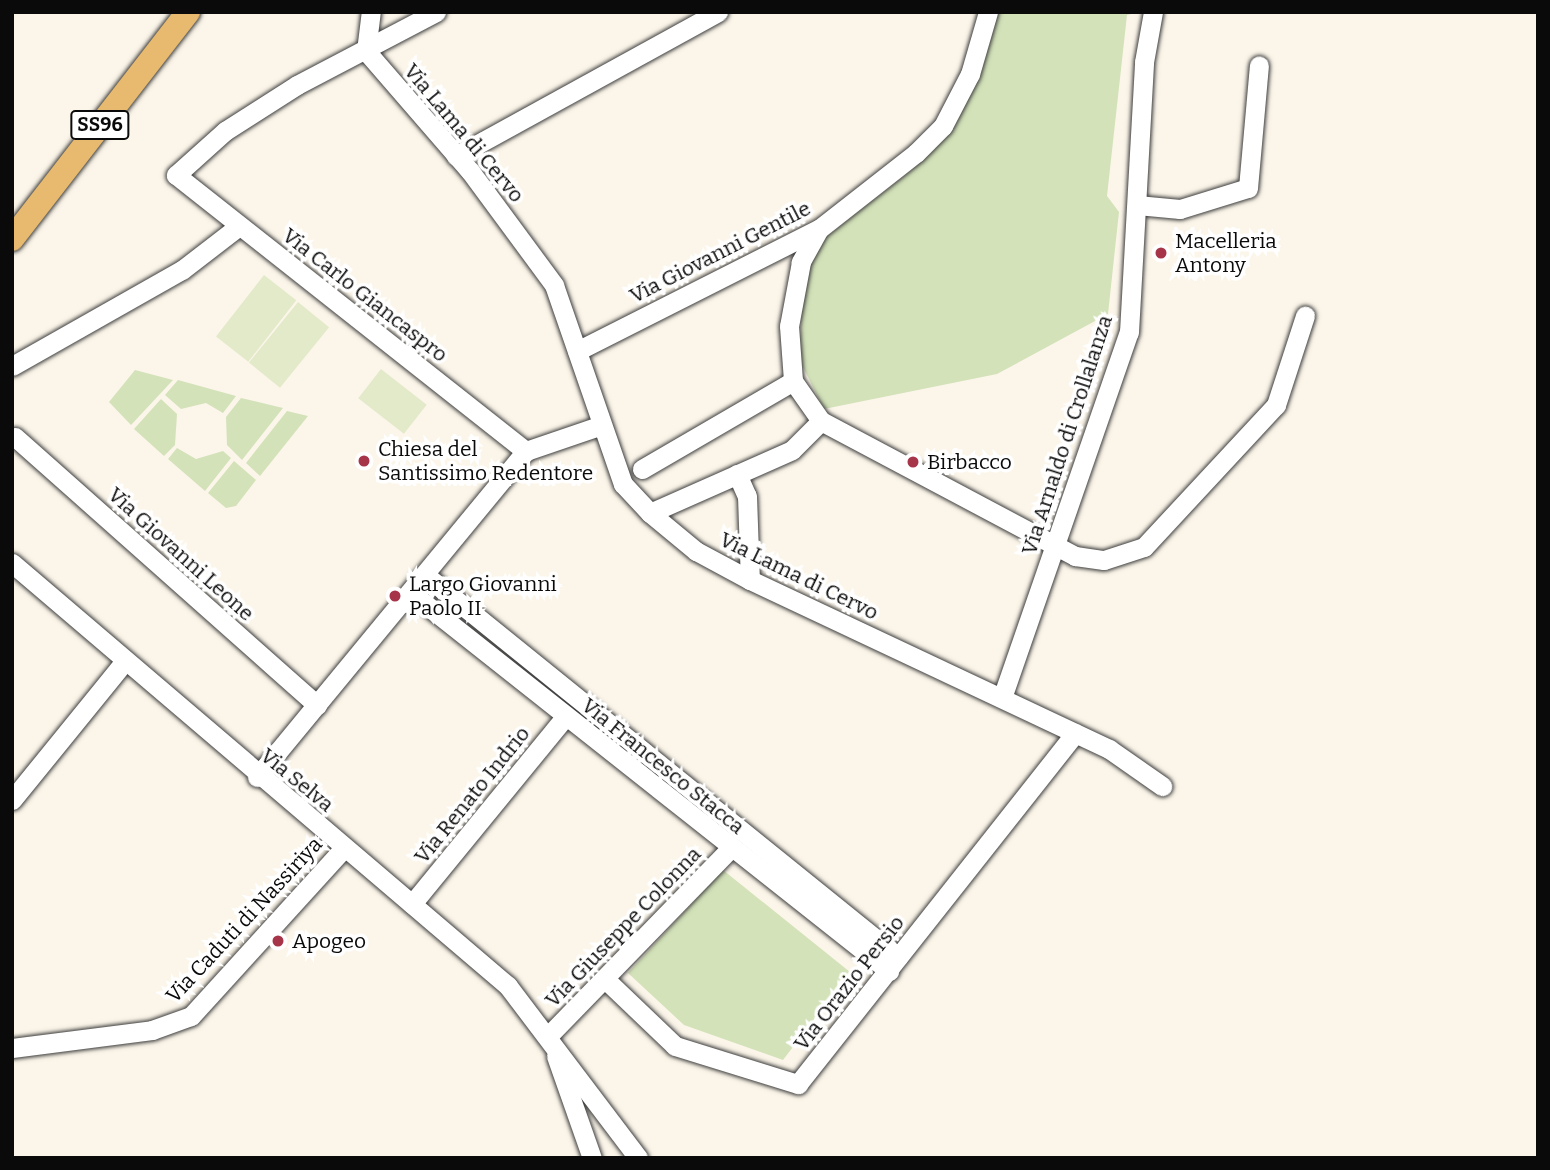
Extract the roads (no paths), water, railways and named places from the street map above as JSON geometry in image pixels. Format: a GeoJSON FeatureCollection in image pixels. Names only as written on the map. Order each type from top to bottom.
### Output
{"type":"FeatureCollection","features":[{"type":"Feature","properties":{"kind":"main road","name":"SS96"},"geometry":{"type":"LineString","coordinates":[[12,239],[188,12]]}},
{"type":"Feature","properties":{"kind":"street"},"geometry":{"type":"LineString","coordinates":[[366,51],[371,12]]}},
{"type":"Feature","properties":{"kind":"street"},"geometry":{"type":"LineString","coordinates":[[366,51],[436,12]]}},
{"type":"Feature","properties":{"kind":"street"},"geometry":{"type":"LineString","coordinates":[[456,156],[718,12]]}},
{"type":"Feature","properties":{"kind":"street","name":"Via Giovanni Gentile"},"geometry":{"type":"LineString","coordinates":[[578,351],[820,229],[943,126],[970,74],[988,12]]}},
{"type":"Feature","properties":{"kind":"street","name":"Via Arnaldo di Crollalanza"},"geometry":{"type":"LineString","coordinates":[[1002,698],[1129,332],[1153,12]]}},
{"type":"Feature","properties":{"kind":"street","name":"Via Lama di Cervo"},"geometry":{"type":"LineString","coordinates":[[366,51],[456,156],[554,285],[578,351],[599,426],[623,484],[650,513],[696,551],[750,580],[1075,733],[1162,786]]}},
{"type":"Feature","properties":{"kind":"street","name":"Via Carlo Giancaspro"},"geometry":{"type":"LineString","coordinates":[[366,51],[297,85],[225,131],[176,175],[526,451]]}},
{"type":"Feature","properties":{"kind":"street"},"geometry":{"type":"LineString","coordinates":[[1137,205],[1180,209],[1248,188],[1259,65]]}},
{"type":"Feature","properties":{"kind":"street"},"geometry":{"type":"LineString","coordinates":[[12,366],[182,270],[239,226]]}},
{"type":"Feature","properties":{"kind":"street"},"geometry":{"type":"LineString","coordinates":[[820,229],[801,262],[793,298],[793,382],[821,421],[1054,548],[1104,560],[1144,547],[1276,405],[1305,316]]}},
{"type":"Feature","properties":{"kind":"street"},"geometry":{"type":"LineString","coordinates":[[642,469],[793,382]]}},
{"type":"Feature","properties":{"kind":"street"},"geometry":{"type":"LineString","coordinates":[[650,513],[792,450],[821,421]]}},
{"type":"Feature","properties":{"kind":"street"},"geometry":{"type":"LineString","coordinates":[[257,777],[526,451],[599,426]]}},
{"type":"Feature","properties":{"kind":"street","name":"Via Giovanni Leone"},"geometry":{"type":"LineString","coordinates":[[15,437],[317,705]]}},
{"type":"Feature","properties":{"kind":"street"},"geometry":{"type":"LineString","coordinates":[[737,474],[747,496],[750,580]]}},
{"type":"Feature","properties":{"kind":"street","name":"Via Selva"},"geometry":{"type":"LineString","coordinates":[[12,563],[257,777],[508,986],[549,1035],[638,1158]]}},
{"type":"Feature","properties":{"kind":"street","name":"Via Francesco Stacca"},"geometry":{"type":"LineString","coordinates":[[425,575],[894,964]]}},
{"type":"Feature","properties":{"kind":"street","name":"Via Francesco Stacca"},"geometry":{"type":"LineString","coordinates":[[411,592],[729,850],[894,964]]}},
{"type":"Feature","properties":{"kind":"street"},"geometry":{"type":"LineString","coordinates":[[12,800],[124,662]]}},
{"type":"Feature","properties":{"kind":"street","name":"Via Renato Indrio"},"geometry":{"type":"LineString","coordinates":[[412,904],[566,716]]}},
{"type":"Feature","properties":{"kind":"street","name":"Via Orazio Persio"},"geometry":{"type":"LineString","coordinates":[[606,981],[675,1046],[798,1084],[1075,733]]}},
{"type":"Feature","properties":{"kind":"street","name":"Via Caduti di Nassiriya"},"geometry":{"type":"LineString","coordinates":[[12,1048],[152,1030],[191,1016],[344,848]]}},
{"type":"Feature","properties":{"kind":"street","name":"Via Giuseppe Colonna"},"geometry":{"type":"LineString","coordinates":[[549,1035],[606,981],[729,850]]}},
{"type":"Feature","properties":{"kind":"street"},"geometry":{"type":"LineString","coordinates":[[549,1035],[592,1158]]}},
{"type":"Feature","properties":{"kind":"place","name":"Macelleria Antony"},"geometry":{"type":"Point","coordinates":[1161,253]}},
{"type":"Feature","properties":{"kind":"place","name":"Chiesa del Santissimo Redentore"},"geometry":{"type":"Point","coordinates":[364,461]}},
{"type":"Feature","properties":{"kind":"place","name":"Birbacco"},"geometry":{"type":"Point","coordinates":[913,462]}},
{"type":"Feature","properties":{"kind":"place","name":"Largo Giovanni Paolo II"},"geometry":{"type":"Point","coordinates":[395,596]}},
{"type":"Feature","properties":{"kind":"place","name":"Apogeo"},"geometry":{"type":"Point","coordinates":[278,941]}}]}
